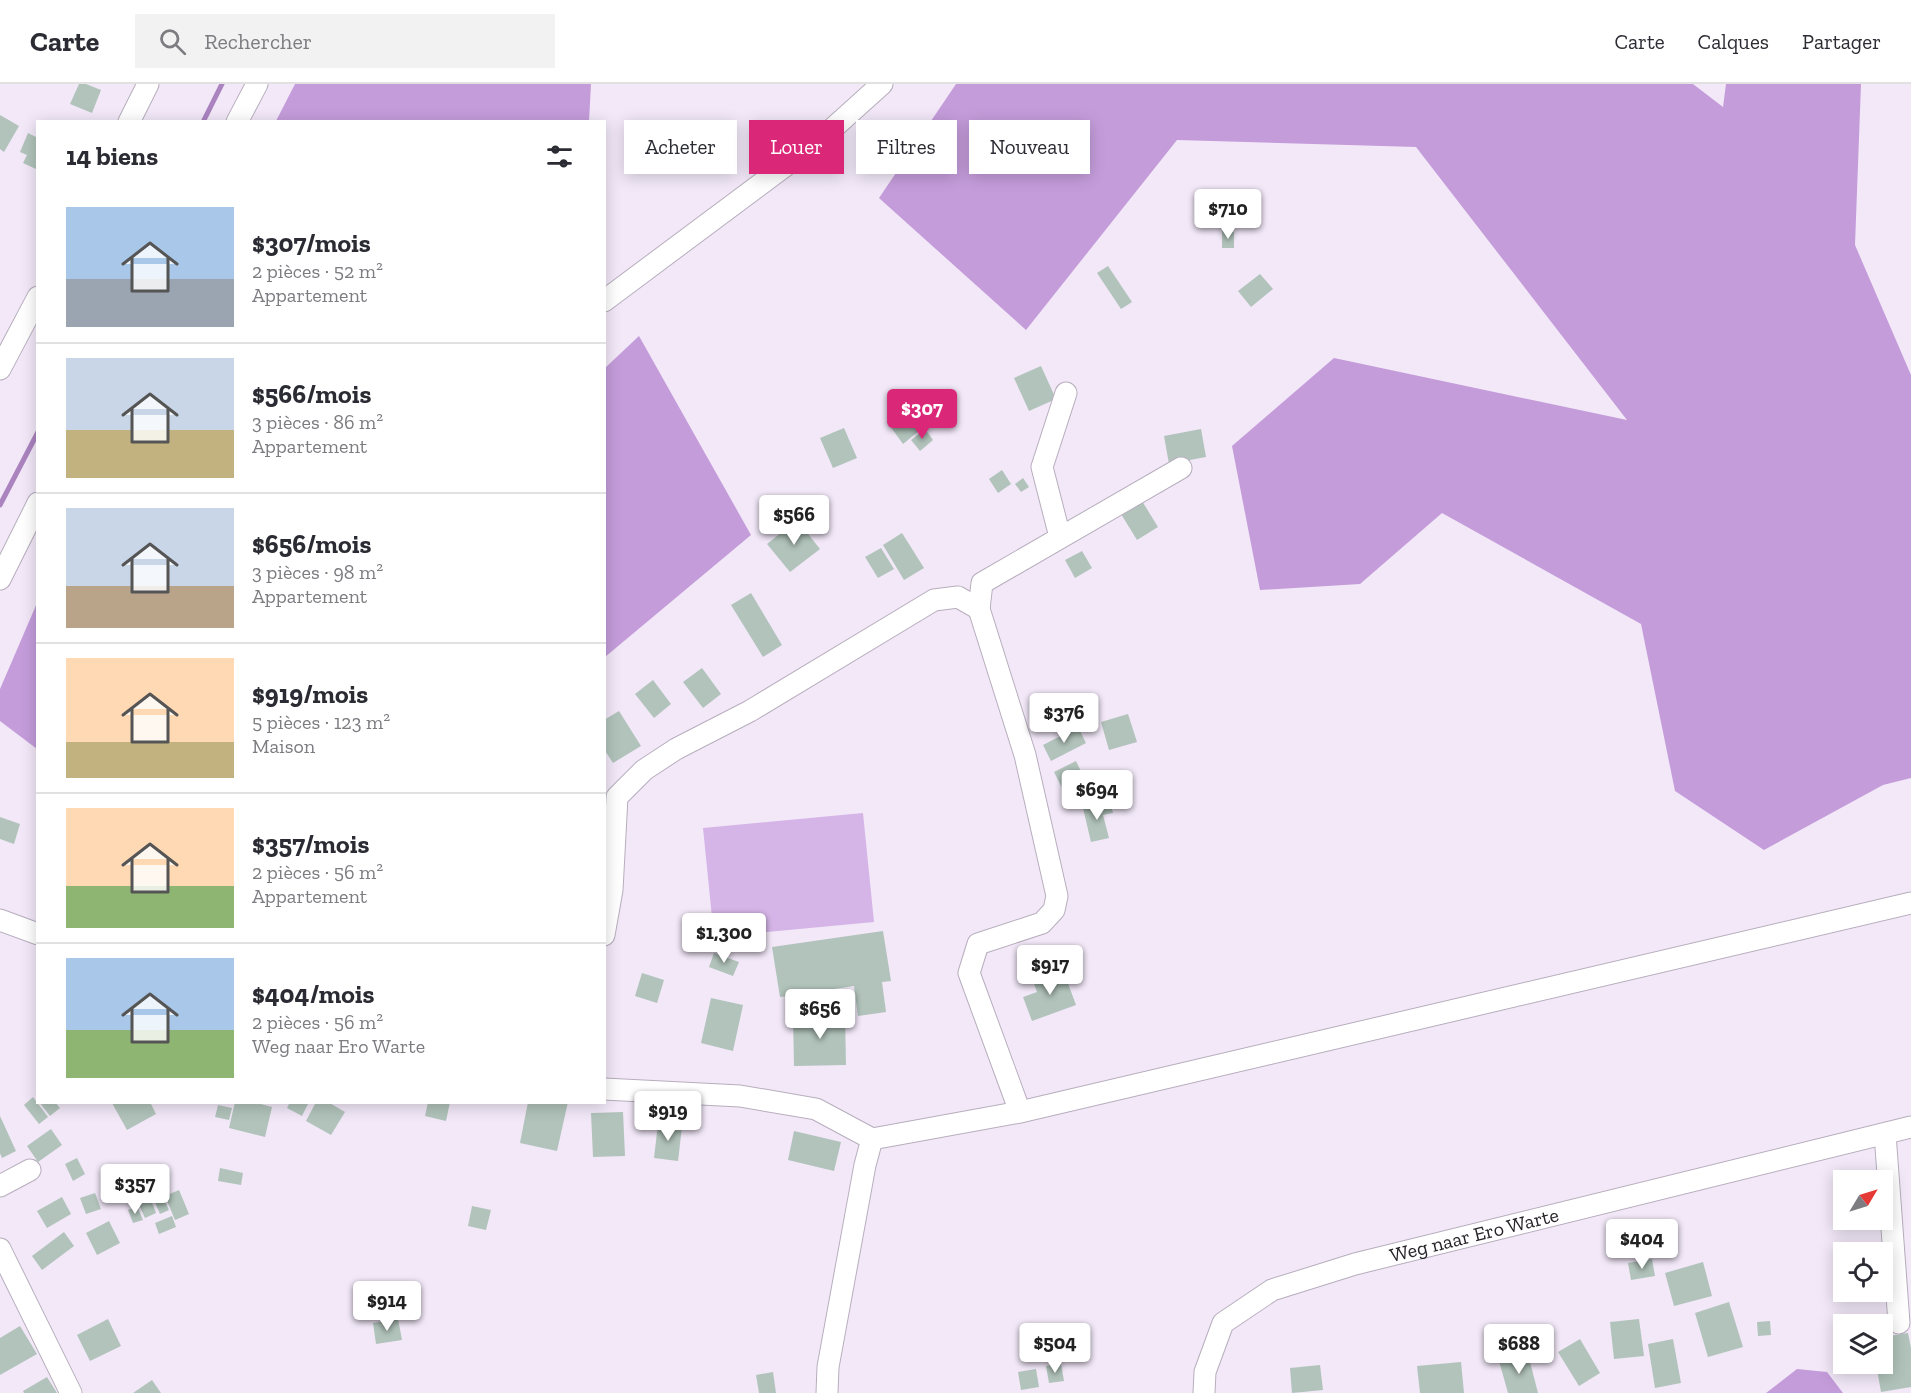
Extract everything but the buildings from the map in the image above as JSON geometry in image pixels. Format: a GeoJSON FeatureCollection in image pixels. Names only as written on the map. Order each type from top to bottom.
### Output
{"type":"FeatureCollection","features":[{"type":"Feature","properties":{"kind":"street"},"geometry":{"type":"LineString","coordinates":[[130,120],[148,84]]}},
{"type":"Feature","properties":{"kind":"street"},"geometry":{"type":"LineString","coordinates":[[238,120],[257,84]]}},
{"type":"Feature","properties":{"kind":"street"},"geometry":{"type":"LineString","coordinates":[[606,300],[821,139],[882,84]]}},
{"type":"Feature","properties":{"kind":"street"},"geometry":{"type":"LineString","coordinates":[[0,369],[36,301]]}},
{"type":"Feature","properties":{"kind":"street"},"geometry":{"type":"LineString","coordinates":[[1060,537],[1042,467],[1066,393]]}},
{"type":"Feature","properties":{"kind":"street"},"geometry":{"type":"LineString","coordinates":[[1020,1112],[969,973],[978,944],[1042,924],[1054,910],[1057,896],[1025,755],[979,609],[982,583],[1181,468]]}},
{"type":"Feature","properties":{"kind":"street"},"geometry":{"type":"LineString","coordinates":[[0,579],[36,507]]}},
{"type":"Feature","properties":{"kind":"street"},"geometry":{"type":"LineString","coordinates":[[606,924],[612,890],[617,797],[644,770],[676,749],[750,711],[934,600],[958,597],[979,609]]}},
{"type":"Feature","properties":{"kind":"street"},"geometry":{"type":"LineString","coordinates":[[606,1089],[740,1096],[816,1109],[872,1140],[1020,1112],[1911,903]]}},
{"type":"Feature","properties":{"kind":"street"},"geometry":{"type":"LineString","coordinates":[[0,920],[36,933]]}},
{"type":"Feature","properties":{"kind":"street","name":"Weg naar Ero Warte"},"geometry":{"type":"LineString","coordinates":[[1204,1393],[1205,1372],[1222,1323],[1272,1290],[1355,1264],[1911,1127]]}},
{"type":"Feature","properties":{"kind":"street"},"geometry":{"type":"LineString","coordinates":[[1885,1134],[1899,1323]]}},
{"type":"Feature","properties":{"kind":"street"},"geometry":{"type":"LineString","coordinates":[[827,1393],[830,1356],[865,1165],[872,1140]]}},
{"type":"Feature","properties":{"kind":"street"},"geometry":{"type":"LineString","coordinates":[[0,1186],[30,1170]]}},
{"type":"Feature","properties":{"kind":"street"},"geometry":{"type":"LineString","coordinates":[[0,1248],[71,1393]]}},
{"type":"Feature","properties":{"kind":"shaded area"},"geometry":{"type":"Polygon","coordinates":[[[295,84],[591,84],[589,120],[277,120],[295,84]]]}},
{"type":"Feature","properties":{"kind":"shaded area"},"geometry":{"type":"Polygon","coordinates":[[[956,84],[1693,84],[1723,107],[1726,84],[1861,84],[1855,245],[1911,375],[1911,778],[1883,785],[1764,850],[1675,791],[1641,624],[1442,513],[1360,584],[1260,590],[1232,446],[1334,358],[1627,420],[1416,147],[1177,140],[1026,330],[879,198],[895,174],[957,174],[957,120],[932,120],[956,84]]]}},
{"type":"Feature","properties":{"kind":"shaded area"},"geometry":{"type":"Polygon","coordinates":[[[639,336],[751,535],[606,656],[606,367],[639,336]]]}},
{"type":"Feature","properties":{"kind":"shaded area"},"geometry":{"type":"Polygon","coordinates":[[[36,605],[36,748],[0,721],[0,689],[36,605]]]}},
{"type":"Feature","properties":{"kind":"shaded area"},"geometry":{"type":"Polygon","coordinates":[[[863,813],[874,922],[714,937],[703,828],[863,813]]]}},
{"type":"Feature","properties":{"kind":"shaded area"},"geometry":{"type":"Polygon","coordinates":[[[1797,1369],[1827,1372],[1843,1393],[1766,1393],[1797,1369]]]}},
{"type":"Feature","properties":{"kind":"waterway"},"geometry":{"type":"LineString","coordinates":[[204,120],[222,84]]}},
{"type":"Feature","properties":{"kind":"waterway"},"geometry":{"type":"LineString","coordinates":[[0,505],[36,436]]}}]}
